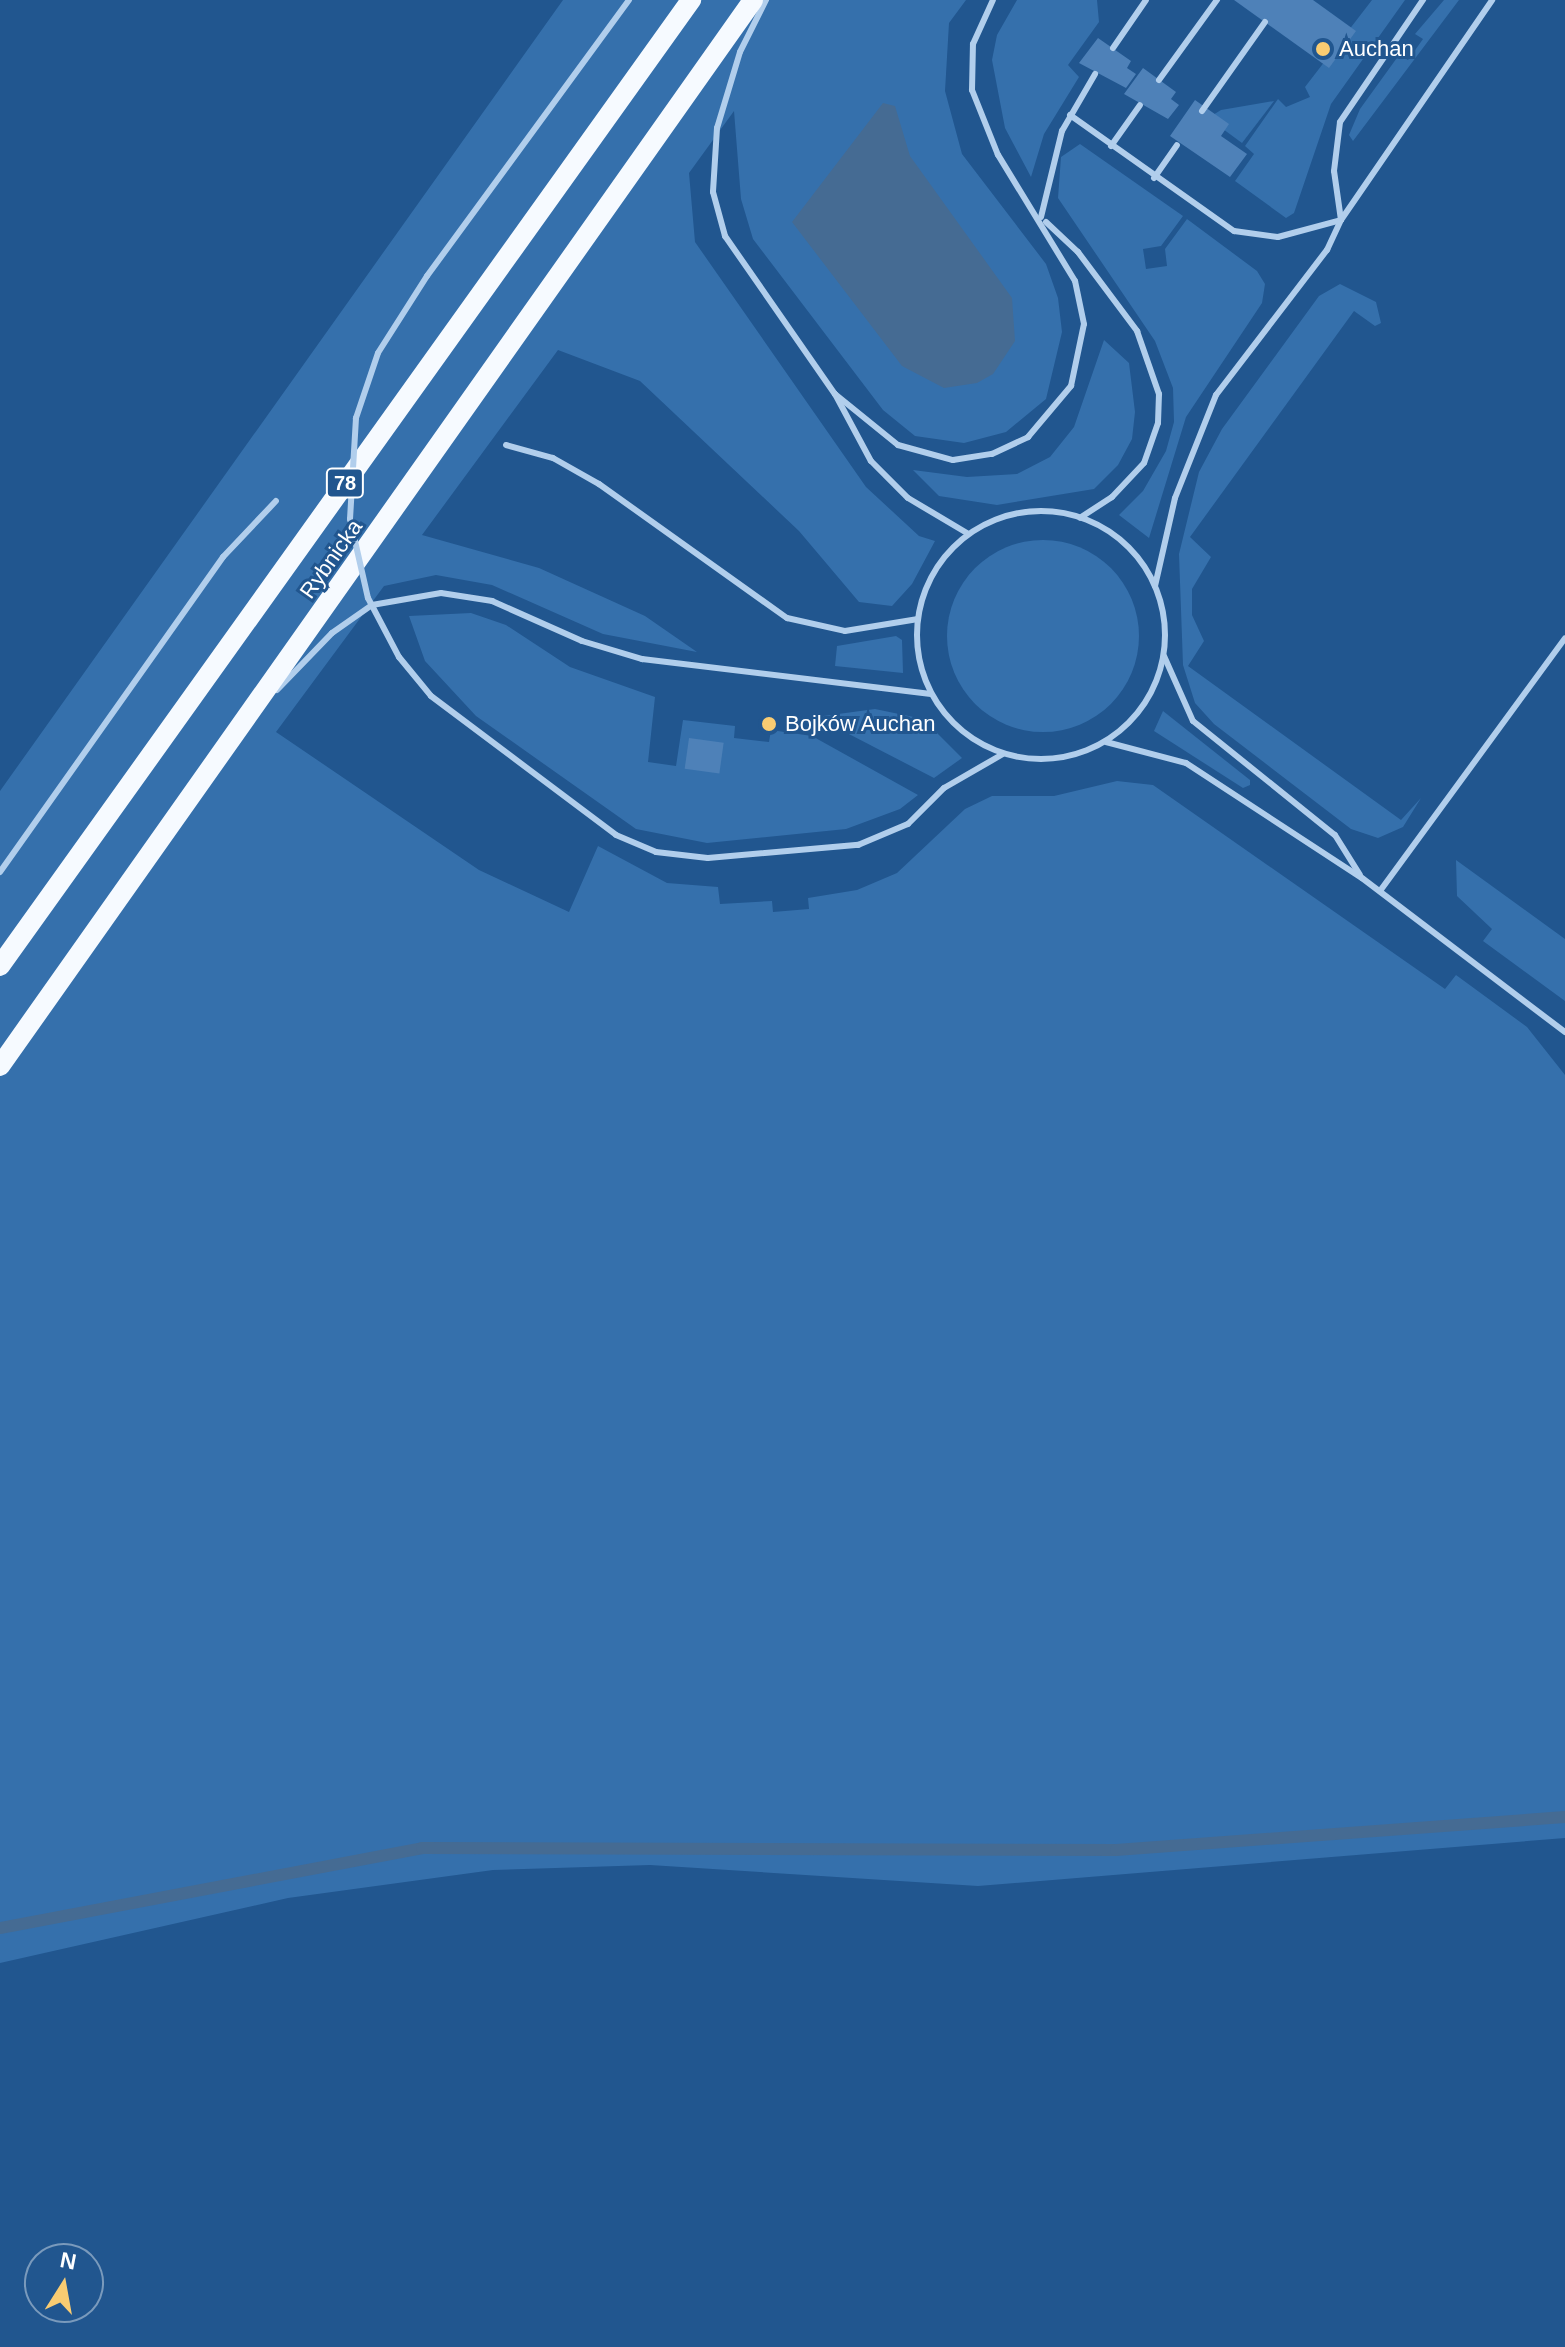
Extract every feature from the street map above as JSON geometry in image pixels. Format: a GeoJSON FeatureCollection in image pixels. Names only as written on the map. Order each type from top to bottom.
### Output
{"type":"FeatureCollection","features":[{"type":"Feature","properties":{"kind":"main road","name":"Rybnicka"},"geometry":{"type":"LineString","coordinates":[[0,966],[691,0]]}},
{"type":"Feature","properties":{"kind":"main road","name":"Rybnicka"},"geometry":{"type":"LineString","coordinates":[[0,1066],[240,731],[753,0]]}},
{"type":"Feature","properties":{"kind":"lane"},"geometry":{"type":"LineString","coordinates":[[629,0],[427,276],[378,353],[356,418],[350,519],[368,598],[399,657],[431,696],[616,835],[656,852],[708,858],[858,845],[908,824],[944,788],[1003,754]]}},
{"type":"Feature","properties":{"kind":"lane"},"geometry":{"type":"LineString","coordinates":[[766,0],[721,107],[713,192],[736,256],[835,394],[882,474],[908,498],[967,533]]}},
{"type":"Feature","properties":{"kind":"lane"},"geometry":{"type":"LineString","coordinates":[[835,394],[884,437],[932,457],[992,454],[1044,424],[1071,386],[1084,324],[1075,281],[1041,217],[998,155],[972,90],[973,44],[993,0]]}},
{"type":"Feature","properties":{"kind":"lane"},"geometry":{"type":"LineString","coordinates":[[1113,48],[1146,0]]}},
{"type":"Feature","properties":{"kind":"lane"},"geometry":{"type":"LineString","coordinates":[[1159,80],[1217,0]]}},
{"type":"Feature","properties":{"kind":"lane"},"geometry":{"type":"LineString","coordinates":[[1341,220],[1334,171],[1340,122],[1423,0]]}},
{"type":"Feature","properties":{"kind":"lane"},"geometry":{"type":"LineString","coordinates":[[1155,586],[1175,498],[1204,419],[1327,250],[1341,220],[1492,0]]}},
{"type":"Feature","properties":{"kind":"lane"},"geometry":{"type":"LineString","coordinates":[[1202,111],[1265,22]]}},
{"type":"Feature","properties":{"kind":"lane"},"geometry":{"type":"LineString","coordinates":[[1041,217],[1070,115],[1095,74]]}},
{"type":"Feature","properties":{"kind":"lane"},"geometry":{"type":"LineString","coordinates":[[1111,146],[1140,105]]}},
{"type":"Feature","properties":{"kind":"lane"},"geometry":{"type":"LineString","coordinates":[[1070,115],[1215,222],[1254,236],[1303,233],[1341,220]]}},
{"type":"Feature","properties":{"kind":"lane"},"geometry":{"type":"LineString","coordinates":[[1154,178],[1177,145]]}},
{"type":"Feature","properties":{"kind":"lane"},"geometry":{"type":"LineString","coordinates":[[1041,217],[1078,252],[1137,331],[1157,380],[1158,423],[1144,463],[1112,497],[1080,518]]}},
{"type":"Feature","properties":{"kind":"lane"},"geometry":{"type":"LineString","coordinates":[[506,445],[553,458],[599,484],[787,618],[845,631],[918,619]]}},
{"type":"Feature","properties":{"kind":"lane"},"geometry":{"type":"LineString","coordinates":[[0,872],[223,557],[276,501]]}},
{"type":"Feature","properties":{"kind":"lane"},"geometry":{"type":"LineString","coordinates":[[1027,512],[1080,518],[1111,533],[1155,586],[1165,621],[1164,656],[1139,710],[1105,742],[1073,755],[1037,760],[1003,754],[974,740],[931,694],[918,658],[918,619],[928,584],[967,533],[1027,512]]}},
{"type":"Feature","properties":{"kind":"lane"},"geometry":{"type":"LineString","coordinates":[[240,731],[356,615],[389,598],[422,593],[492,601],[597,647],[651,661],[931,694]]}},
{"type":"Feature","properties":{"kind":"lane"},"geometry":{"type":"LineString","coordinates":[[1380,891],[1565,638]]}},
{"type":"Feature","properties":{"kind":"lane"},"geometry":{"type":"LineString","coordinates":[[1164,656],[1193,721],[1335,835],[1362,878]]}},
{"type":"Feature","properties":{"kind":"lane"},"geometry":{"type":"LineString","coordinates":[[1105,742],[1186,763],[1362,878],[1565,1032]]}},
{"type":"Feature","properties":{"kind":"shaded area"},"geometry":{"type":"Polygon","coordinates":[[[563,0],[966,0],[949,23],[945,91],[962,154],[1046,264],[1058,298],[1062,332],[1046,399],[1006,432],[964,443],[915,436],[883,410],[753,239],[741,199],[734,111],[689,173],[695,242],[866,487],[919,536],[935,541],[912,584],[892,606],[859,602],[799,531],[640,381],[558,350],[422,535],[539,568],[645,616],[697,652],[603,634],[492,585],[436,575],[384,586],[276,732],[479,870],[569,912],[598,846],[667,883],[718,887],[720,904],[772,901],[773,912],[809,909],[808,898],[857,890],[897,873],[965,809],[992,796],[1054,796],[1117,781],[1153,785],[1445,989],[1456,975],[1527,1027],[1565,1075],[1565,1838],[978,1886],[650,1865],[493,1870],[288,1898],[0,1963],[0,791],[563,0]]]}},
{"type":"Feature","properties":{"kind":"shaded area"},"geometry":{"type":"Polygon","coordinates":[[[1017,0],[1097,0],[1099,22],[1068,65],[1079,77],[1044,134],[1031,177],[1005,128],[992,60],[997,35],[1017,0]]]}},
{"type":"Feature","properties":{"kind":"shaded area"},"geometry":{"type":"Polygon","coordinates":[[[1372,0],[1405,0],[1331,104],[1294,213],[1286,218],[1235,181],[1254,154],[1245,146],[1278,99],[1286,107],[1310,97],[1305,87],[1372,0]]]}},
{"type":"Feature","properties":{"kind":"shaded area"},"geometry":{"type":"Polygon","coordinates":[[[1444,0],[1459,0],[1353,141],[1349,135],[1360,109],[1399,55],[1408,60],[1423,39],[1415,34],[1444,0]]]}},
{"type":"Feature","properties":{"kind":"shaded area"},"geometry":{"type":"Polygon","coordinates":[[[1274,101],[1242,143],[1208,118],[1221,110],[1274,101]]]}},
{"type":"Feature","properties":{"kind":"shaded area"},"geometry":{"type":"Polygon","coordinates":[[[883,103],[895,106],[910,156],[1012,298],[1015,341],[993,374],[977,383],[944,388],[902,366],[792,222],[883,103]]]}},
{"type":"Feature","properties":{"kind":"shaded area"},"geometry":{"type":"Polygon","coordinates":[[[1080,144],[1183,216],[1161,246],[1143,249],[1146,269],[1167,266],[1165,249],[1187,219],[1257,271],[1265,284],[1262,303],[1186,417],[1149,538],[1119,515],[1143,491],[1166,451],[1174,422],[1173,388],[1155,341],[1058,198],[1061,157],[1080,144]]]}},
{"type":"Feature","properties":{"kind":"shaded area"},"geometry":{"type":"Polygon","coordinates":[[[1340,284],[1376,302],[1381,323],[1375,326],[1354,311],[1190,537],[1211,557],[1192,589],[1192,615],[1204,641],[1188,666],[1401,820],[1421,798],[1403,827],[1378,838],[1351,829],[1214,724],[1195,703],[1183,665],[1179,554],[1199,472],[1222,429],[1319,296],[1340,284]]]}},
{"type":"Feature","properties":{"kind":"shaded area"},"geometry":{"type":"Polygon","coordinates":[[[1104,340],[1129,363],[1135,412],[1132,439],[1118,465],[1094,489],[997,505],[939,496],[913,470],[967,477],[1017,474],[1050,457],[1074,427],[1104,340]]]}},
{"type":"Feature","properties":{"kind":"shaded area"},"geometry":{"type":"Polygon","coordinates":[[[1043,540],[1080,547],[1111,568],[1132,599],[1139,636],[1132,673],[1111,704],[1080,725],[1043,732],[1006,725],[975,704],[954,673],[947,636],[954,599],[975,568],[1006,547],[1043,540]]]}},
{"type":"Feature","properties":{"kind":"shaded area"},"geometry":{"type":"Polygon","coordinates":[[[471,613],[506,625],[570,667],[655,697],[648,762],[676,766],[683,720],[735,726],[734,738],[769,742],[771,730],[812,736],[918,795],[900,809],[846,829],[707,843],[636,829],[476,716],[425,661],[409,616],[471,613]]]}},
{"type":"Feature","properties":{"kind":"shaded area"},"geometry":{"type":"Polygon","coordinates":[[[896,636],[902,640],[903,673],[835,666],[837,646],[896,636]]]}},
{"type":"Feature","properties":{"kind":"shaded area"},"geometry":{"type":"Polygon","coordinates":[[[875,709],[923,719],[962,758],[934,778],[816,717],[875,709]]]}},
{"type":"Feature","properties":{"kind":"shaded area"},"geometry":{"type":"Polygon","coordinates":[[[1163,711],[1250,780],[1250,785],[1243,788],[1154,731],[1163,711]]]}},
{"type":"Feature","properties":{"kind":"shaded area"},"geometry":{"type":"Polygon","coordinates":[[[1456,860],[1565,939],[1565,1001],[1483,941],[1492,929],[1457,896],[1456,860]]]}},
{"type":"Feature","properties":{"kind":"building","name":"Auchan"},"geometry":{"type":"Polygon","coordinates":[[[1234,0],[1313,0],[1356,31],[1329,68],[1234,0]]]}},
{"type":"Feature","properties":{"kind":"building"},"geometry":{"type":"Polygon","coordinates":[[[1098,38],[1131,61],[1127,68],[1136,74],[1126,88],[1079,63],[1098,38]]]}},
{"type":"Feature","properties":{"kind":"building"},"geometry":{"type":"Polygon","coordinates":[[[1143,68],[1176,92],[1171,99],[1179,105],[1168,119],[1124,94],[1143,68]]]}},
{"type":"Feature","properties":{"kind":"building"},"geometry":{"type":"Polygon","coordinates":[[[1195,100],[1229,124],[1221,136],[1247,154],[1230,177],[1170,136],[1195,100]]]}},
{"type":"Feature","properties":{"kind":"building"},"geometry":{"type":"Polygon","coordinates":[[[689,738],[724,743],[719,774],[685,769],[689,738]]]}},
{"type":"Feature","properties":{"kind":"waterway"},"geometry":{"type":"LineString","coordinates":[[0,1928],[422,1848],[1116,1850],[1565,1817]]}},
{"type":"Feature","properties":{"kind":"place","name":"Auchan"},"geometry":{"type":"Point","coordinates":[1323,49]}},
{"type":"Feature","properties":{"kind":"place","name":"Bojków Auchan"},"geometry":{"type":"Point","coordinates":[769,724]}}]}
